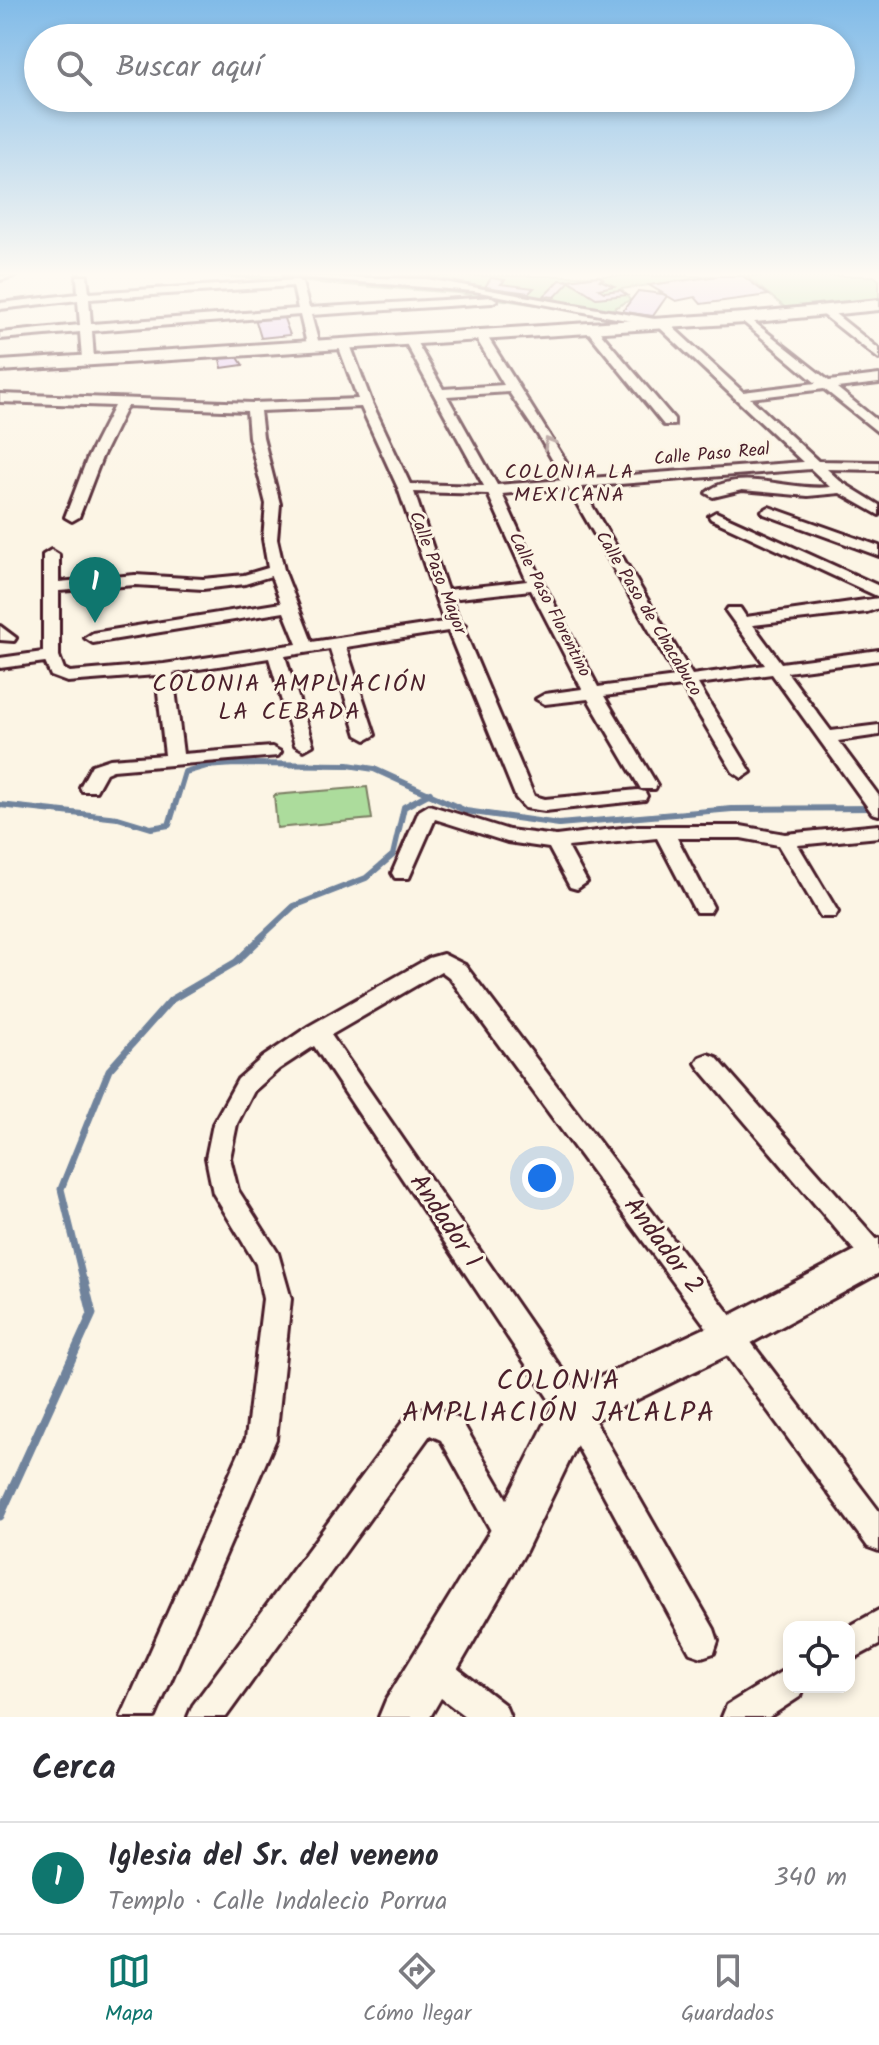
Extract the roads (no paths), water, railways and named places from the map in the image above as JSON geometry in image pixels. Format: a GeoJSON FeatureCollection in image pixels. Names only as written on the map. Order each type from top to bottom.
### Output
{"type":"FeatureCollection","features":[{"type":"Feature","properties":{"kind":"main road"},"geometry":{"type":"LineString","coordinates":[[0,366],[131,356]]}},
{"type":"Feature","properties":{"kind":"main road"},"geometry":{"type":"LineString","coordinates":[[403,1717],[511,1536],[573,1410],[730,1335],[878,1257]]}},
{"type":"Feature","properties":{"kind":"street","name":"Calle Paso Mayor"},"geometry":{"type":"LineString","coordinates":[[348,356],[405,488],[441,595],[457,625],[526,798],[532,804],[643,790]]}},
{"type":"Feature","properties":{"kind":"street","name":"Calle Paso Florentino"},"geometry":{"type":"LineString","coordinates":[[419,356],[493,490],[536,585],[643,790]]}},
{"type":"Feature","properties":{"kind":"street","name":"Calle Paso de Chacabuco"},"geometry":{"type":"LineString","coordinates":[[493,356],[545,435],[742,772]]}},
{"type":"Feature","properties":{"kind":"street"},"geometry":{"type":"LineString","coordinates":[[614,356],[669,422]]}},
{"type":"Feature","properties":{"kind":"street"},"geometry":{"type":"LineString","coordinates":[[696,356],[841,489],[879,511]]}},
{"type":"Feature","properties":{"kind":"street"},"geometry":{"type":"LineString","coordinates":[[789,356],[879,429]]}},
{"type":"Feature","properties":{"kind":"street"},"geometry":{"type":"LineString","coordinates":[[737,396],[879,379]]}},
{"type":"Feature","properties":{"kind":"street"},"geometry":{"type":"LineString","coordinates":[[438,393],[512,388]]}},
{"type":"Feature","properties":{"kind":"street"},"geometry":{"type":"LineString","coordinates":[[0,398],[253,407],[366,403]]}},
{"type":"Feature","properties":{"kind":"street"},"geometry":{"type":"LineString","coordinates":[[72,517],[95,457],[123,401]]}},
{"type":"Feature","properties":{"kind":"street"},"geometry":{"type":"LineString","coordinates":[[253,407],[256,437],[273,504],[270,539],[276,570],[306,647]]}},
{"type":"Feature","properties":{"kind":"street","name":"Calle Paso Real"},"geometry":{"type":"LineString","coordinates":[[405,488],[493,490],[815,465],[879,466]]}},
{"type":"Feature","properties":{"kind":"street"},"geometry":{"type":"LineString","coordinates":[[713,493],[729,484],[822,494],[841,489]]}},
{"type":"Feature","properties":{"kind":"street"},"geometry":{"type":"LineString","coordinates":[[769,511],[879,551]]}},
{"type":"Feature","properties":{"kind":"street"},"geometry":{"type":"LineString","coordinates":[[716,516],[879,592]]}},
{"type":"Feature","properties":{"kind":"street"},"geometry":{"type":"LineString","coordinates":[[51,555],[51,656],[57,672],[67,677],[164,669],[457,625]]}},
{"type":"Feature","properties":{"kind":"street"},"geometry":{"type":"LineString","coordinates":[[50,587],[135,580],[203,584],[245,579],[276,570]]}},
{"type":"Feature","properties":{"kind":"street"},"geometry":{"type":"LineString","coordinates":[[441,595],[536,585]]}},
{"type":"Feature","properties":{"kind":"street"},"geometry":{"type":"LineString","coordinates":[[93,638],[288,607]]}},
{"type":"Feature","properties":{"kind":"street"},"geometry":{"type":"LineString","coordinates":[[875,609],[737,616],[875,804]]}},
{"type":"Feature","properties":{"kind":"street"},"geometry":{"type":"LineString","coordinates":[[336,642],[366,735]]}},
{"type":"Feature","properties":{"kind":"street"},"geometry":{"type":"LineString","coordinates":[[275,652],[304,745]]}},
{"type":"Feature","properties":{"kind":"street"},"geometry":{"type":"LineString","coordinates":[[545,699],[879,655]]}},
{"type":"Feature","properties":{"kind":"street"},"geometry":{"type":"LineString","coordinates":[[0,663],[51,656]]}},
{"type":"Feature","properties":{"kind":"street"},"geometry":{"type":"LineString","coordinates":[[164,669],[175,760]]}},
{"type":"Feature","properties":{"kind":"street"},"geometry":{"type":"LineString","coordinates":[[826,737],[879,730]]}},
{"type":"Feature","properties":{"kind":"street"},"geometry":{"type":"LineString","coordinates":[[89,787],[99,769],[110,765],[272,752]]}},
{"type":"Feature","properties":{"kind":"street"},"geometry":{"type":"LineString","coordinates":[[402,873],[429,811],[507,836],[556,842],[638,832],[741,832],[785,840],[879,831]]}},
{"type":"Feature","properties":{"kind":"street"},"geometry":{"type":"LineString","coordinates":[[664,833],[703,907]]}},
{"type":"Feature","properties":{"kind":"street"},"geometry":{"type":"LineString","coordinates":[[785,840],[828,912]]}},
{"type":"Feature","properties":{"kind":"street"},"geometry":{"type":"LineString","coordinates":[[556,842],[577,882]]}},
{"type":"Feature","properties":{"kind":"street","name":"Andador 2"},"geometry":{"type":"LineString","coordinates":[[317,1032],[427,968],[443,962],[457,971],[879,1536]]}},
{"type":"Feature","properties":{"kind":"street"},"geometry":{"type":"LineString","coordinates":[[138,1717],[261,1439],[277,1299],[269,1261],[226,1193],[218,1158],[225,1124],[246,1085],[271,1063],[317,1032]]}},
{"type":"Feature","properties":{"kind":"street","name":"Andador 1"},"geometry":{"type":"LineString","coordinates":[[317,1032],[573,1410],[702,1641]]}},
{"type":"Feature","properties":{"kind":"street"},"geometry":{"type":"LineString","coordinates":[[708,1063],[878,1257]]}},
{"type":"Feature","properties":{"kind":"street"},"geometry":{"type":"LineString","coordinates":[[205,1717],[417,1426],[429,1419],[440,1420],[451,1430],[511,1536]]}},
{"type":"Feature","properties":{"kind":"street"},"geometry":{"type":"LineString","coordinates":[[855,1641],[879,1626]]}},
{"type":"Feature","properties":{"kind":"street"},"geometry":{"type":"LineString","coordinates":[[432,1670],[493,1717]]}},
{"type":"Feature","properties":{"kind":"street"},"geometry":{"type":"LineString","coordinates":[[739,1717],[783,1688]]}},
{"type":"Feature","properties":{"kind":"waterway"},"geometry":{"type":"LineString","coordinates":[[0,805],[118,818],[151,828],[169,825],[185,772],[206,766],[235,764],[348,765],[374,769],[428,794]]}},
{"type":"Feature","properties":{"kind":"waterway"},"geometry":{"type":"LineString","coordinates":[[260,938],[294,906],[366,878],[393,855],[404,807],[428,794]]}},
{"type":"Feature","properties":{"kind":"waterway"},"geometry":{"type":"LineString","coordinates":[[428,794],[466,811],[559,824],[732,809],[879,808]]}},
{"type":"Feature","properties":{"kind":"waterway"},"geometry":{"type":"LineString","coordinates":[[84,1283],[61,1189],[109,1070],[171,1000],[236,962],[263,936]]}},
{"type":"Feature","properties":{"kind":"waterway"},"geometry":{"type":"LineString","coordinates":[[0,1516],[92,1314],[84,1281]]}},
{"type":"Feature","properties":{"kind":"place","name":"Iglesia del Sr. del veneno"},"geometry":{"type":"Point","coordinates":[95,623]}},
{"type":"Feature","properties":{"kind":"district","name":"COLONIA LA MEXICANA"},"geometry":{"type":"Point","coordinates":[570,484]}},
{"type":"Feature","properties":{"kind":"district","name":"COLONIA AMPLIACIÓN LA CEBADA"},"geometry":{"type":"Point","coordinates":[290,698]}},
{"type":"Feature","properties":{"kind":"district","name":"COLONIA AMPLIACIÓN JALALPA"},"geometry":{"type":"Point","coordinates":[559,1397]}}]}
